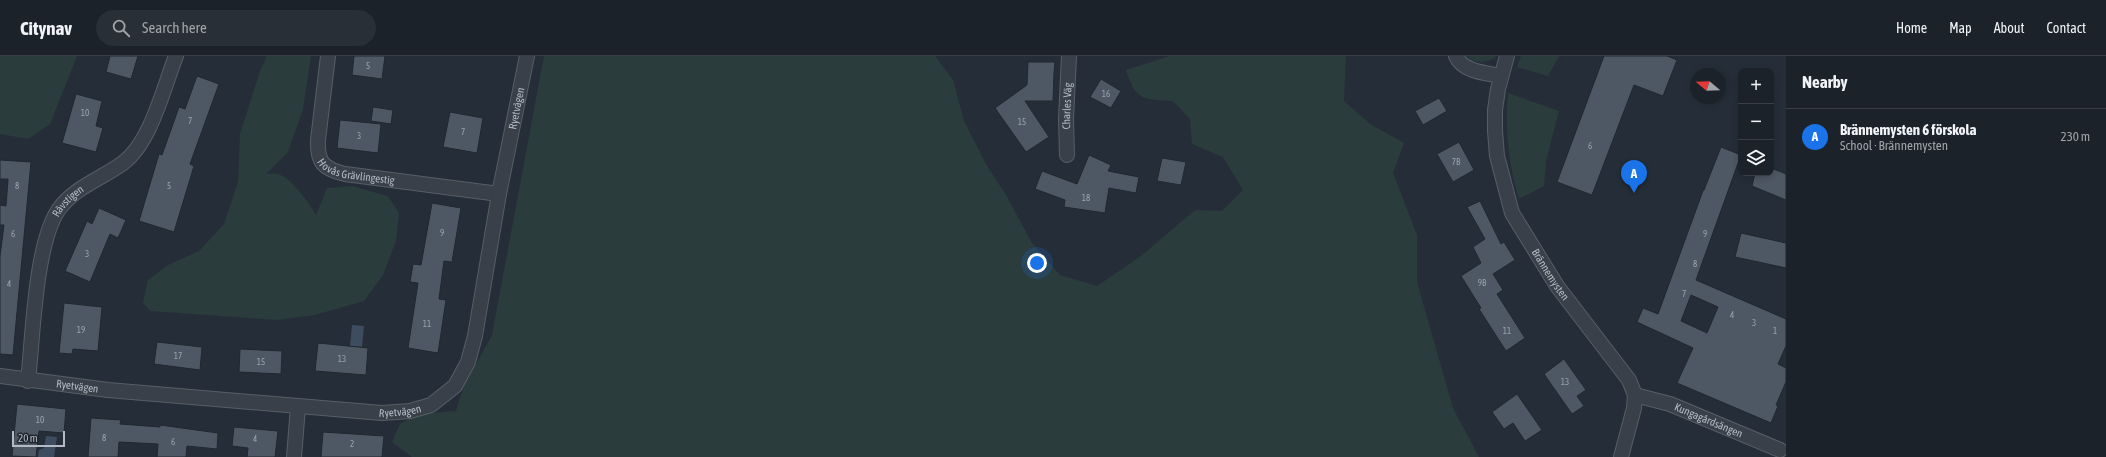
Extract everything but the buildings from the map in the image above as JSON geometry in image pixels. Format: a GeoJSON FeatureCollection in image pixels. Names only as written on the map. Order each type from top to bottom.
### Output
{"type":"FeatureCollection","features":[{"type":"Feature","properties":{"kind":"street","name":"Rävstigen"},"geometry":{"type":"LineString","coordinates":[[28,381],[40,271],[47,235],[59,210],[74,193],[122,163],[136,151],[148,128],[176,56]]}},
{"type":"Feature","properties":{"kind":"street","name":"Hovås Grävlingestig"},"geometry":{"type":"LineString","coordinates":[[328,56],[317,154],[322,164],[332,171],[345,174],[499,194]]}},
{"type":"Feature","properties":{"kind":"street","name":"Ryetvägen"},"geometry":{"type":"LineString","coordinates":[[0,376],[28,381],[298,407],[386,413],[410,411],[431,405],[455,386],[468,362],[475,336],[499,194],[527,56]]}},
{"type":"Feature","properties":{"kind":"street","name":"Charles Väg"},"geometry":{"type":"LineString","coordinates":[[1068,155],[1066,119],[1069,56]]}},
{"type":"Feature","properties":{"kind":"street"},"geometry":{"type":"LineString","coordinates":[[1456,56],[1458,61],[1465,67],[1501,76]]}},
{"type":"Feature","properties":{"kind":"street","name":"Brännemysten"},"geometry":{"type":"LineString","coordinates":[[1507,56],[1494,110],[1497,156],[1512,213],[1557,286],[1629,380],[1635,395]]}},
{"type":"Feature","properties":{"kind":"street"},"geometry":{"type":"LineString","coordinates":[[1621,457],[1634,408],[1635,395]]}},
{"type":"Feature","properties":{"kind":"street","name":"Kungagårdsängen"},"geometry":{"type":"LineString","coordinates":[[1635,395],[1670,404],[1780,450]]}},
{"type":"Feature","properties":{"kind":"street"},"geometry":{"type":"LineString","coordinates":[[294,457],[298,407]]}},
{"type":"Feature","properties":{"kind":"shaded area"},"geometry":{"type":"Polygon","coordinates":[[[0,56],[77,56],[50,124],[28,139],[0,134],[0,56]]]}},
{"type":"Feature","properties":{"kind":"shaded area"},"geometry":{"type":"Polygon","coordinates":[[[267,56],[311,56],[303,109],[288,152],[266,174],[278,174],[288,180],[305,198],[316,215],[327,188],[352,186],[388,196],[399,213],[396,241],[383,275],[364,301],[315,315],[276,320],[150,311],[143,303],[148,280],[168,265],[199,251],[224,224],[238,182],[240,134],[260,71],[267,56]]]}},
{"type":"Feature","properties":{"kind":"shaded area"},"geometry":{"type":"Polygon","coordinates":[[[544,56],[935,56],[953,80],[964,121],[986,164],[1006,195],[1032,243],[1060,275],[1097,286],[1141,256],[1195,210],[1222,211],[1243,190],[1223,157],[1192,144],[1190,119],[1173,101],[1154,100],[1137,93],[1133,88],[1126,70],[1170,56],[1346,56],[1344,101],[1370,124],[1404,143],[1393,173],[1417,235],[1417,282],[1453,408],[1479,457],[412,457],[392,442],[400,424],[419,414],[456,411],[464,386],[492,335],[544,56]]]}},
{"type":"Feature","properties":{"kind":"shaded area"},"geometry":{"type":"Polygon","coordinates":[[[1467,56],[1496,56],[1495,58],[1477,62],[1467,56]]]}},
{"type":"Feature","properties":{"kind":"shaded area"},"geometry":{"type":"Polygon","coordinates":[[[1521,56],[1559,56],[1548,76],[1517,67],[1521,56]]]}},
{"type":"Feature","properties":{"kind":"shaded area"},"geometry":{"type":"Polygon","coordinates":[[[1508,93],[1559,111],[1546,161],[1544,186],[1519,199],[1512,172],[1508,146],[1508,93]]]}},
{"type":"Feature","properties":{"kind":"water"},"geometry":{"type":"Polygon","coordinates":[[[352,325],[364,326],[362,347],[350,346],[352,325]]]}},
{"type":"Feature","properties":{"kind":"water"},"geometry":{"type":"Polygon","coordinates":[[[46,436],[57,437],[54,457],[38,457],[39,450],[44,448],[46,436]]]}},
{"type":"Feature","properties":{"kind":"place","name":"Brännemysten 6 förskola"},"geometry":{"type":"Point","coordinates":[1634,193]}}]}
